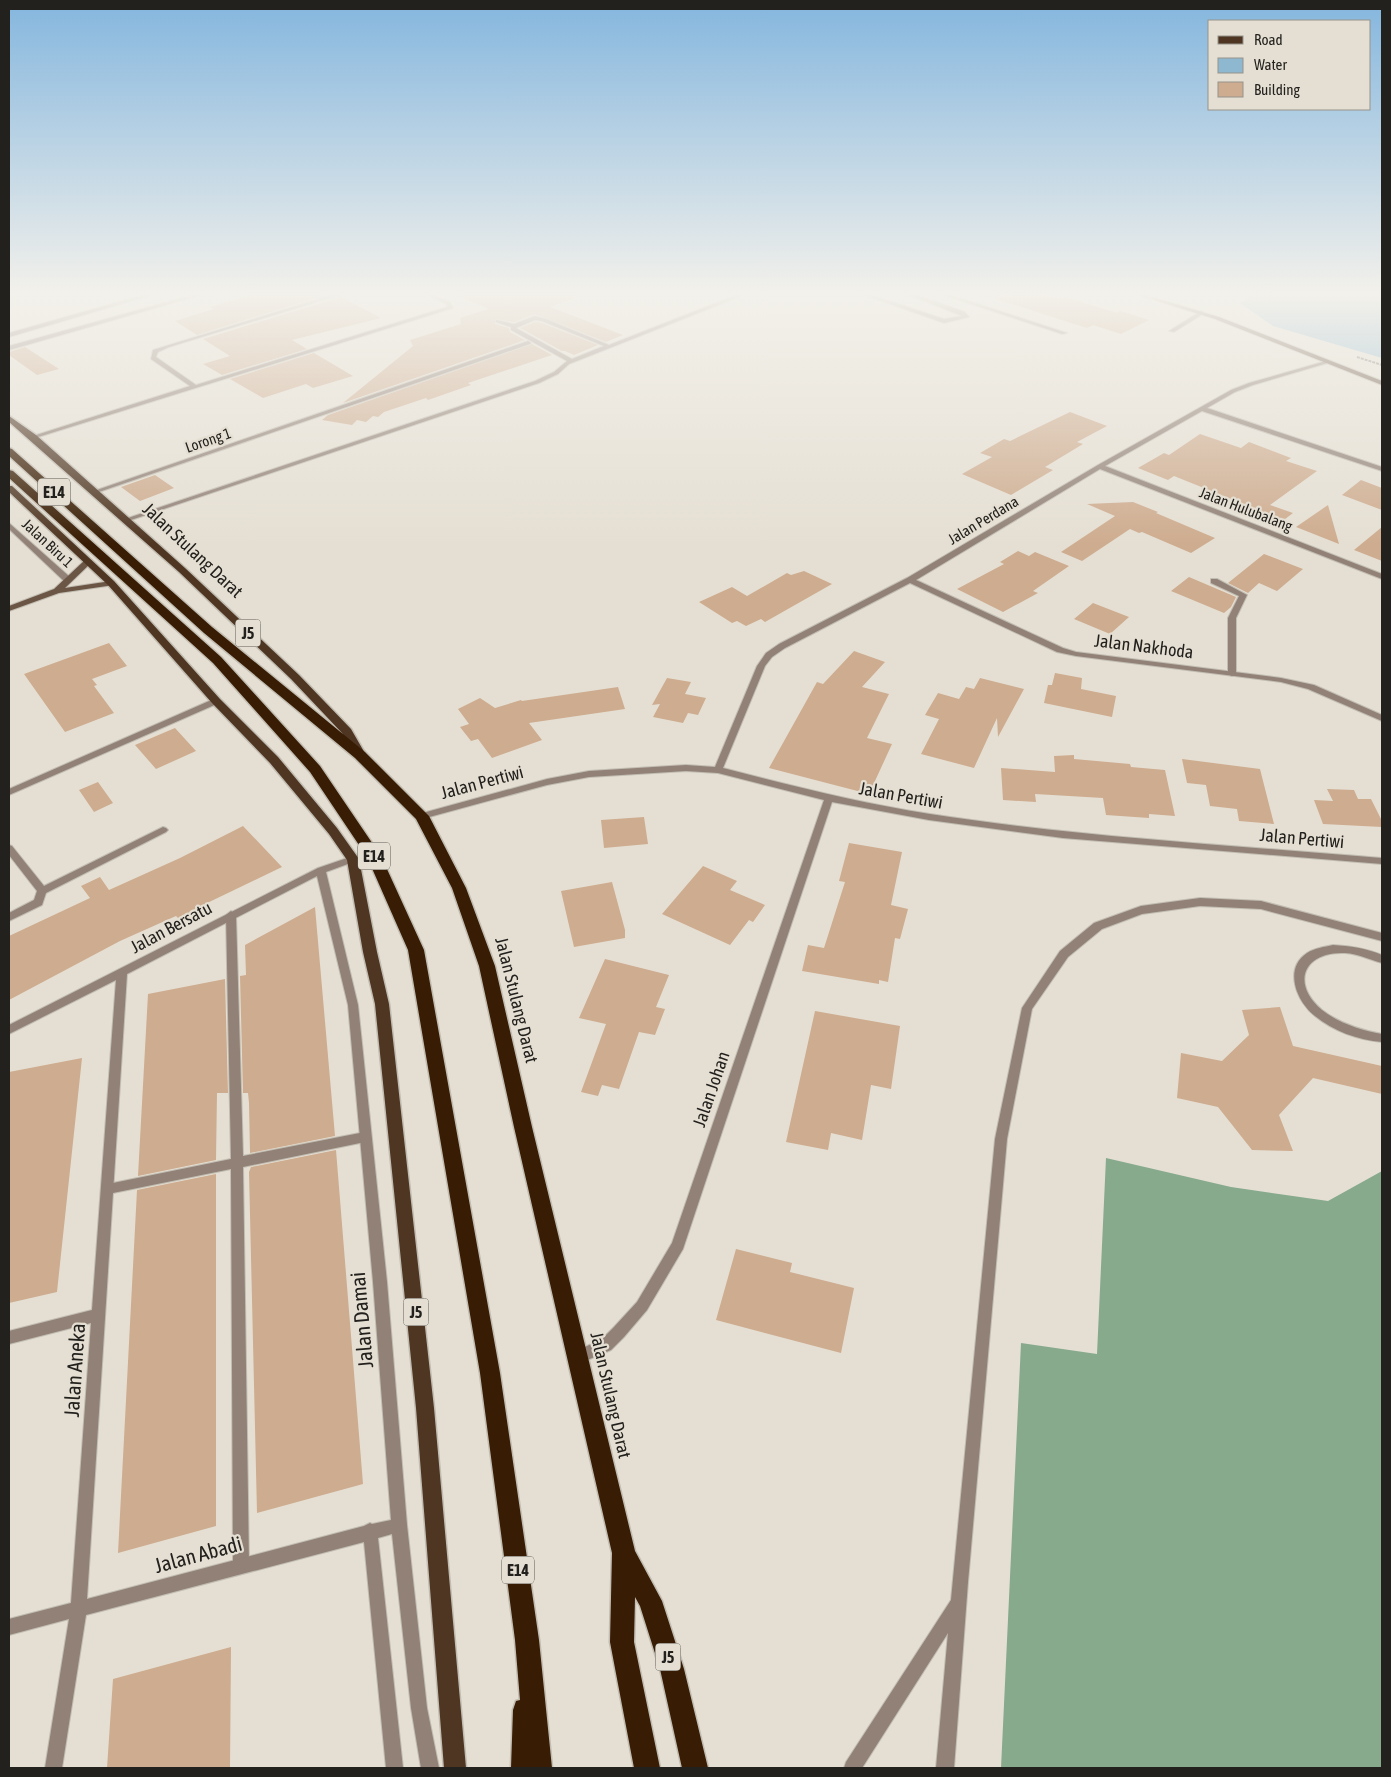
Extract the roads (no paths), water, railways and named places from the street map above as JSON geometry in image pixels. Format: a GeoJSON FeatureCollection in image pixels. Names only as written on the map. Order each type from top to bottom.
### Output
{"type":"FeatureCollection","features":[{"type":"Feature","properties":{"kind":"highway","name":"E14"},"geometry":{"type":"LineString","coordinates":[[9,451],[208,630],[360,755]]}},
{"type":"Feature","properties":{"kind":"highway","name":"E14"},"geometry":{"type":"LineString","coordinates":[[9,473],[217,660],[315,769],[374,856],[416,950],[490,1373],[527,1640],[539,1768]]}},
{"type":"Feature","properties":{"kind":"highway","name":"Jalan Stulang Darat"},"geometry":{"type":"LineString","coordinates":[[360,755],[422,816],[459,888],[487,966],[523,1127],[624,1553],[622,1642],[647,1768]]}},
{"type":"Feature","properties":{"kind":"highway","name":"J5"},"geometry":{"type":"LineString","coordinates":[[624,1553],[650,1601],[672,1668],[695,1768]]}},
{"type":"Feature","properties":{"kind":"highway"},"geometry":{"type":"LineString","coordinates":[[524,1768],[527,1640]]}},
{"type":"Feature","properties":{"kind":"main road","name":"Jalan Stulang Darat"},"geometry":{"type":"LineString","coordinates":[[9,418],[94,492],[131,518],[182,570],[295,677],[347,731],[360,755]]}},
{"type":"Feature","properties":{"kind":"main road","name":"J5"},"geometry":{"type":"LineString","coordinates":[[9,488],[111,583],[216,701],[274,760],[333,831],[353,860],[382,1004],[397,1137],[425,1408],[455,1768]]}},
{"type":"Feature","properties":{"kind":"street"},"geometry":{"type":"LineString","coordinates":[[182,378],[195,387]]}},
{"type":"Feature","properties":{"kind":"street"},"geometry":{"type":"LineString","coordinates":[[33,437],[224,378]]}},
{"type":"Feature","properties":{"kind":"street","name":"Lorong 1"},"geometry":{"type":"LineString","coordinates":[[94,492],[426,378]]}},
{"type":"Feature","properties":{"kind":"street"},"geometry":{"type":"LineString","coordinates":[[131,518],[546,378]]}},
{"type":"Feature","properties":{"kind":"street","name":"Jalan Perdana"},"geometry":{"type":"LineString","coordinates":[[718,770],[760,666],[769,655],[782,646],[910,580],[1100,466],[1233,391],[1272,378]]}},
{"type":"Feature","properties":{"kind":"street"},"geometry":{"type":"LineString","coordinates":[[1369,378],[1382,383]]}},
{"type":"Feature","properties":{"kind":"street"},"geometry":{"type":"LineString","coordinates":[[1202,409],[1382,469]]}},
{"type":"Feature","properties":{"kind":"street","name":"Jalan Hulubalang"},"geometry":{"type":"LineString","coordinates":[[1100,466],[1382,577]]}},
{"type":"Feature","properties":{"kind":"street","name":"Jalan Biru 1"},"geometry":{"type":"LineString","coordinates":[[9,525],[68,580]]}},
{"type":"Feature","properties":{"kind":"street"},"geometry":{"type":"LineString","coordinates":[[57,591],[88,562]]}},
{"type":"Feature","properties":{"kind":"street","name":"Jalan Nakhoda"},"geometry":{"type":"LineString","coordinates":[[910,580],[1060,650],[1076,654],[1281,680],[1311,687],[1382,718]]}},
{"type":"Feature","properties":{"kind":"street"},"geometry":{"type":"LineString","coordinates":[[1214,581],[1243,595],[1232,618],[1232,674]]}},
{"type":"Feature","properties":{"kind":"street"},"geometry":{"type":"LineString","coordinates":[[9,609],[57,591],[111,583]]}},
{"type":"Feature","properties":{"kind":"street"},"geometry":{"type":"LineString","coordinates":[[9,792],[216,701]]}},
{"type":"Feature","properties":{"kind":"street","name":"Jalan Pertiwi"},"geometry":{"type":"LineString","coordinates":[[422,816],[547,782],[589,774],[686,768],[718,770],[829,798],[929,817],[1063,835],[1382,861]]}},
{"type":"Feature","properties":{"kind":"street","name":"Jalan Johan"},"geometry":{"type":"LineString","coordinates":[[578,1357],[606,1345],[619,1332],[642,1306],[678,1245],[829,798]]}},
{"type":"Feature","properties":{"kind":"street"},"geometry":{"type":"LineString","coordinates":[[9,917],[38,902],[42,891],[163,830]]}},
{"type":"Feature","properties":{"kind":"street"},"geometry":{"type":"LineString","coordinates":[[9,848],[42,891]]}},
{"type":"Feature","properties":{"kind":"street","name":"Jalan Bersatu"},"geometry":{"type":"LineString","coordinates":[[9,1030],[321,870],[353,860]]}},
{"type":"Feature","properties":{"kind":"street","name":"Jalan Damai"},"geometry":{"type":"LineString","coordinates":[[321,870],[353,1006],[381,1292],[400,1525],[419,1708],[430,1768]]}},
{"type":"Feature","properties":{"kind":"street"},"geometry":{"type":"LineString","coordinates":[[945,1768],[958,1601],[1001,1139],[1027,1008],[1064,954],[1098,926],[1141,910],[1200,902],[1261,905],[1382,937]]}},
{"type":"Feature","properties":{"kind":"street"},"geometry":{"type":"LineString","coordinates":[[231,915],[241,1565]]}},
{"type":"Feature","properties":{"kind":"street"},"geometry":{"type":"LineString","coordinates":[[1382,959],[1359,950],[1340,948],[1324,950],[1311,956],[1302,966],[1299,978],[1303,992],[1312,1006],[1326,1019],[1346,1031],[1369,1038],[1382,1038]]}},
{"type":"Feature","properties":{"kind":"street","name":"Jalan Aneka"},"geometry":{"type":"LineString","coordinates":[[53,1768],[79,1607],[122,972]]}},
{"type":"Feature","properties":{"kind":"street"},"geometry":{"type":"LineString","coordinates":[[108,1190],[365,1137]]}},
{"type":"Feature","properties":{"kind":"street"},"geometry":{"type":"LineString","coordinates":[[9,1337],[99,1315]]}},
{"type":"Feature","properties":{"kind":"street","name":"Jalan Abadi"},"geometry":{"type":"LineString","coordinates":[[9,1627],[370,1531],[400,1525]]}},
{"type":"Feature","properties":{"kind":"street"},"geometry":{"type":"LineString","coordinates":[[370,1531],[395,1768]]}},
{"type":"Feature","properties":{"kind":"street"},"geometry":{"type":"LineString","coordinates":[[852,1768],[958,1601]]}}]}
